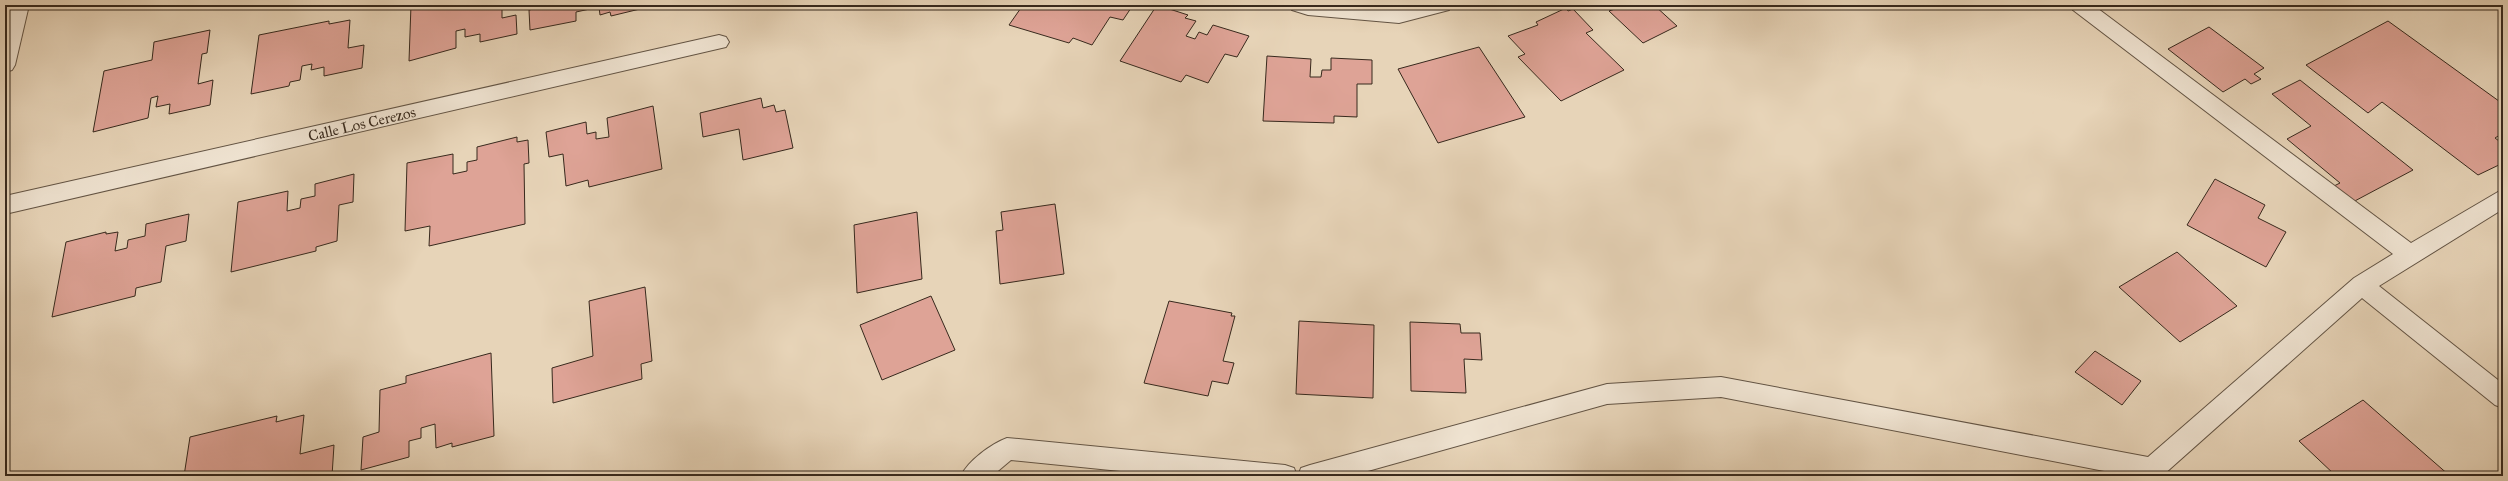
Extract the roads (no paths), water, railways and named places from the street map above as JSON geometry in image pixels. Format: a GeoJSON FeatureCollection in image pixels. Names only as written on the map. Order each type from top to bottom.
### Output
{"type":"FeatureCollection","features":[{"type":"Feature","properties":{"kind":"street"},"geometry":{"type":"LineString","coordinates":[[5,65],[19,5]]}},
{"type":"Feature","properties":{"kind":"street"},"geometry":{"type":"LineString","coordinates":[[1299,5],[1308,8],[1400,16],[1442,5]]}},
{"type":"Feature","properties":{"kind":"street"},"geometry":{"type":"LineString","coordinates":[[2080,5],[2409,254]]}},
{"type":"Feature","properties":{"kind":"street","name":"Calle Los Cerezos"},"geometry":{"type":"LineString","coordinates":[[5,205],[719,42]]}},
{"type":"Feature","properties":{"kind":"street"},"geometry":{"type":"LineString","coordinates":[[1310,476],[1607,394],[1721,387],[2152,469],[2362,285],[2409,254],[2503,198]]}},
{"type":"Feature","properties":{"kind":"street"},"geometry":{"type":"LineString","coordinates":[[2362,285],[2503,398]]}},
{"type":"Feature","properties":{"kind":"street"},"geometry":{"type":"LineString","coordinates":[[973,476],[1007,449],[1285,476]]}}]}
